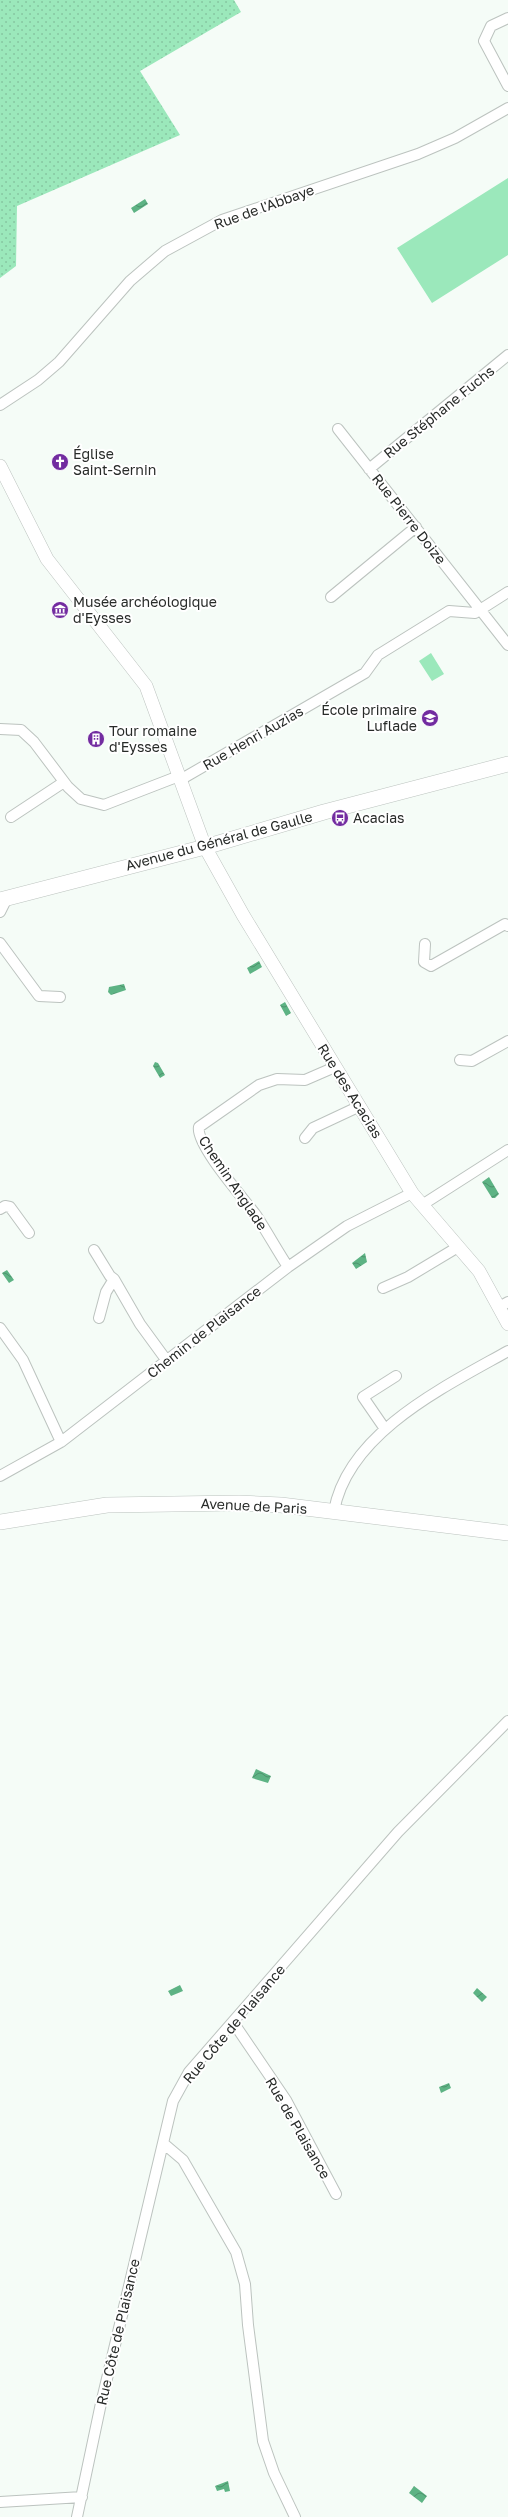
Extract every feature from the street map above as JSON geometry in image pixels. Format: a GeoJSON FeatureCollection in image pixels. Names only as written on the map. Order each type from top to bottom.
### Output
{"type":"FeatureCollection","features":[{"type":"Feature","properties":{"kind":"main road","name":"Avenue du Général de Gaulle"},"geometry":{"type":"LineString","coordinates":[[3,899],[205,847],[324,812],[508,764]]}},
{"type":"Feature","properties":{"kind":"main road","name":"Avenue de Paris"},"geometry":{"type":"LineString","coordinates":[[0,1522],[107,1505],[239,1503],[281,1505],[508,1533]]}},
{"type":"Feature","properties":{"kind":"street"},"geometry":{"type":"LineString","coordinates":[[508,18],[491,26],[484,41],[508,86]]}},
{"type":"Feature","properties":{"kind":"street","name":"Rue de l'Abbaye"},"geometry":{"type":"LineString","coordinates":[[0,405],[38,380],[59,362],[130,281],[165,251],[222,220],[418,154],[455,138],[508,108]]}},
{"type":"Feature","properties":{"kind":"street","name":"Rue Stéphane Fuchs"},"geometry":{"type":"LineString","coordinates":[[370,469],[508,355]]}},
{"type":"Feature","properties":{"kind":"street","name":"Rue Pierre Doize"},"geometry":{"type":"LineString","coordinates":[[338,429],[508,645]]}},
{"type":"Feature","properties":{"kind":"street","name":"Rue des Acacias"},"geometry":{"type":"LineString","coordinates":[[0,466],[47,559],[146,686],[205,847],[412,1193],[479,1271],[504,1304],[508,1324]]}},
{"type":"Feature","properties":{"kind":"street"},"geometry":{"type":"LineString","coordinates":[[331,597],[416,527]]}},
{"type":"Feature","properties":{"kind":"street","name":"Rue Henri Auzias"},"geometry":{"type":"LineString","coordinates":[[0,729],[21,730],[34,742],[64,782],[81,799],[104,805],[180,778],[365,673],[378,655],[448,611],[476,613],[508,592]]}},
{"type":"Feature","properties":{"kind":"street"},"geometry":{"type":"LineString","coordinates":[[10,817],[64,782]]}},
{"type":"Feature","properties":{"kind":"street"},"geometry":{"type":"LineString","coordinates":[[0,912],[3,899]]}},
{"type":"Feature","properties":{"kind":"street"},"geometry":{"type":"LineString","coordinates":[[424,944],[424,962],[431,966],[505,924],[508,926]]}},
{"type":"Feature","properties":{"kind":"street"},"geometry":{"type":"LineString","coordinates":[[0,943],[39,996],[60,997]]}},
{"type":"Feature","properties":{"kind":"street"},"geometry":{"type":"LineString","coordinates":[[460,1060],[472,1062],[508,1041]]}},
{"type":"Feature","properties":{"kind":"street","name":"Chemin Anglade"},"geometry":{"type":"LineString","coordinates":[[288,1267],[255,1214],[205,1148],[198,1132],[199,1127],[259,1085],[277,1079],[305,1080],[336,1067]]}},
{"type":"Feature","properties":{"kind":"street"},"geometry":{"type":"LineString","coordinates":[[305,1138],[313,1128],[360,1106]]}},
{"type":"Feature","properties":{"kind":"street"},"geometry":{"type":"LineString","coordinates":[[422,1205],[508,1150]]}},
{"type":"Feature","properties":{"kind":"street","name":"Chemin de Plaisance"},"geometry":{"type":"LineString","coordinates":[[0,1476],[61,1442],[288,1267],[347,1226],[412,1193]]}},
{"type":"Feature","properties":{"kind":"street"},"geometry":{"type":"LineString","coordinates":[[0,1209],[5,1206],[10,1207],[29,1233]]}},
{"type":"Feature","properties":{"kind":"street"},"geometry":{"type":"LineString","coordinates":[[383,1288],[402,1280],[458,1247]]}},
{"type":"Feature","properties":{"kind":"street"},"geometry":{"type":"LineString","coordinates":[[94,1250],[110,1276],[114,1279],[140,1324],[167,1361]]}},
{"type":"Feature","properties":{"kind":"street"},"geometry":{"type":"LineString","coordinates":[[99,1318],[106,1292],[114,1279]]}},
{"type":"Feature","properties":{"kind":"street"},"geometry":{"type":"LineString","coordinates":[[0,1328],[23,1360],[61,1442]]}},
{"type":"Feature","properties":{"kind":"street"},"geometry":{"type":"LineString","coordinates":[[334,1511],[337,1494],[346,1474],[386,1429],[422,1402],[508,1351]]}},
{"type":"Feature","properties":{"kind":"street"},"geometry":{"type":"LineString","coordinates":[[386,1429],[363,1397],[396,1376]]}},
{"type":"Feature","properties":{"kind":"street","name":"Rue Côte de Plaisance"},"geometry":{"type":"LineString","coordinates":[[77,2517],[163,2143],[174,2101],[189,2072],[398,1832],[508,1722]]}},
{"type":"Feature","properties":{"kind":"street","name":"Rue de Plaisance"},"geometry":{"type":"LineString","coordinates":[[233,2022],[286,2100],[336,2194]]}},
{"type":"Feature","properties":{"kind":"street"},"geometry":{"type":"LineString","coordinates":[[163,2143],[183,2160],[236,2252],[245,2284],[248,2333],[263,2441],[274,2473],[296,2517]]}},
{"type":"Feature","properties":{"kind":"street"},"geometry":{"type":"LineString","coordinates":[[0,2502],[82,2497]]}},
{"type":"Feature","properties":{"kind":"shaded area"},"geometry":{"type":"Polygon","coordinates":[[[0,0],[234,0],[241,12],[140,71],[180,135],[17,206],[16,266],[0,278],[0,0]]]}},
{"type":"Feature","properties":{"kind":"shaded area"},"geometry":{"type":"Polygon","coordinates":[[[508,178],[508,255],[432,303],[397,248],[508,178]]]}},
{"type":"Feature","properties":{"kind":"shaded area"},"geometry":{"type":"Polygon","coordinates":[[[431,653],[444,674],[432,681],[419,661],[431,653]]]}},
{"type":"Feature","properties":{"kind":"water"},"geometry":{"type":"Polygon","coordinates":[[[145,199],[148,204],[134,213],[131,208],[145,199]]]}},
{"type":"Feature","properties":{"kind":"water"},"geometry":{"type":"Polygon","coordinates":[[[259,961],[262,967],[250,974],[247,968],[259,961]]]}},
{"type":"Feature","properties":{"kind":"water"},"geometry":{"type":"Polygon","coordinates":[[[124,984],[126,990],[111,995],[108,992],[109,987],[124,984]]]}},
{"type":"Feature","properties":{"kind":"water"},"geometry":{"type":"Polygon","coordinates":[[[285,1002],[291,1013],[286,1016],[280,1005],[285,1002]]]}},
{"type":"Feature","properties":{"kind":"water"},"geometry":{"type":"Polygon","coordinates":[[[155,1062],[158,1063],[165,1075],[160,1078],[153,1066],[155,1062]]]}},
{"type":"Feature","properties":{"kind":"water"},"geometry":{"type":"Polygon","coordinates":[[[489,1177],[499,1194],[495,1198],[492,1198],[482,1182],[489,1177]]]}},
{"type":"Feature","properties":{"kind":"water"},"geometry":{"type":"Polygon","coordinates":[[[365,1253],[367,1262],[356,1269],[352,1263],[365,1253]]]}},
{"type":"Feature","properties":{"kind":"water"},"geometry":{"type":"Polygon","coordinates":[[[7,1270],[14,1280],[9,1283],[2,1273],[7,1270]]]}},
{"type":"Feature","properties":{"kind":"water"},"geometry":{"type":"Polygon","coordinates":[[[256,1769],[271,1776],[268,1783],[252,1778],[256,1769]]]}},
{"type":"Feature","properties":{"kind":"water"},"geometry":{"type":"Polygon","coordinates":[[[180,1985],[183,1991],[171,1996],[168,1991],[180,1985]]]}},
{"type":"Feature","properties":{"kind":"water"},"geometry":{"type":"Polygon","coordinates":[[[477,1988],[487,1997],[482,2002],[473,1993],[477,1988]]]}},
{"type":"Feature","properties":{"kind":"water"},"geometry":{"type":"Polygon","coordinates":[[[449,2083],[451,2088],[441,2093],[439,2087],[449,2083]]]}},
{"type":"Feature","properties":{"kind":"water"},"geometry":{"type":"Polygon","coordinates":[[[228,2481],[230,2491],[225,2492],[224,2489],[217,2491],[215,2486],[228,2481]]]}},
{"type":"Feature","properties":{"kind":"water"},"geometry":{"type":"Polygon","coordinates":[[[414,2486],[427,2496],[422,2503],[409,2493],[414,2486]]]}},
{"type":"Feature","properties":{"kind":"place","name":"Église Saint-Sernin"},"geometry":{"type":"Point","coordinates":[60,462]}},
{"type":"Feature","properties":{"kind":"place","name":"Musée archéologique d'Eysses"},"geometry":{"type":"Point","coordinates":[60,610]}},
{"type":"Feature","properties":{"kind":"place","name":"École primaire Luflade"},"geometry":{"type":"Point","coordinates":[430,718]}},
{"type":"Feature","properties":{"kind":"place","name":"Tour romaine d'Eysses"},"geometry":{"type":"Point","coordinates":[96,739]}},
{"type":"Feature","properties":{"kind":"place","name":"Acacias"},"geometry":{"type":"Point","coordinates":[340,818]}}]}
